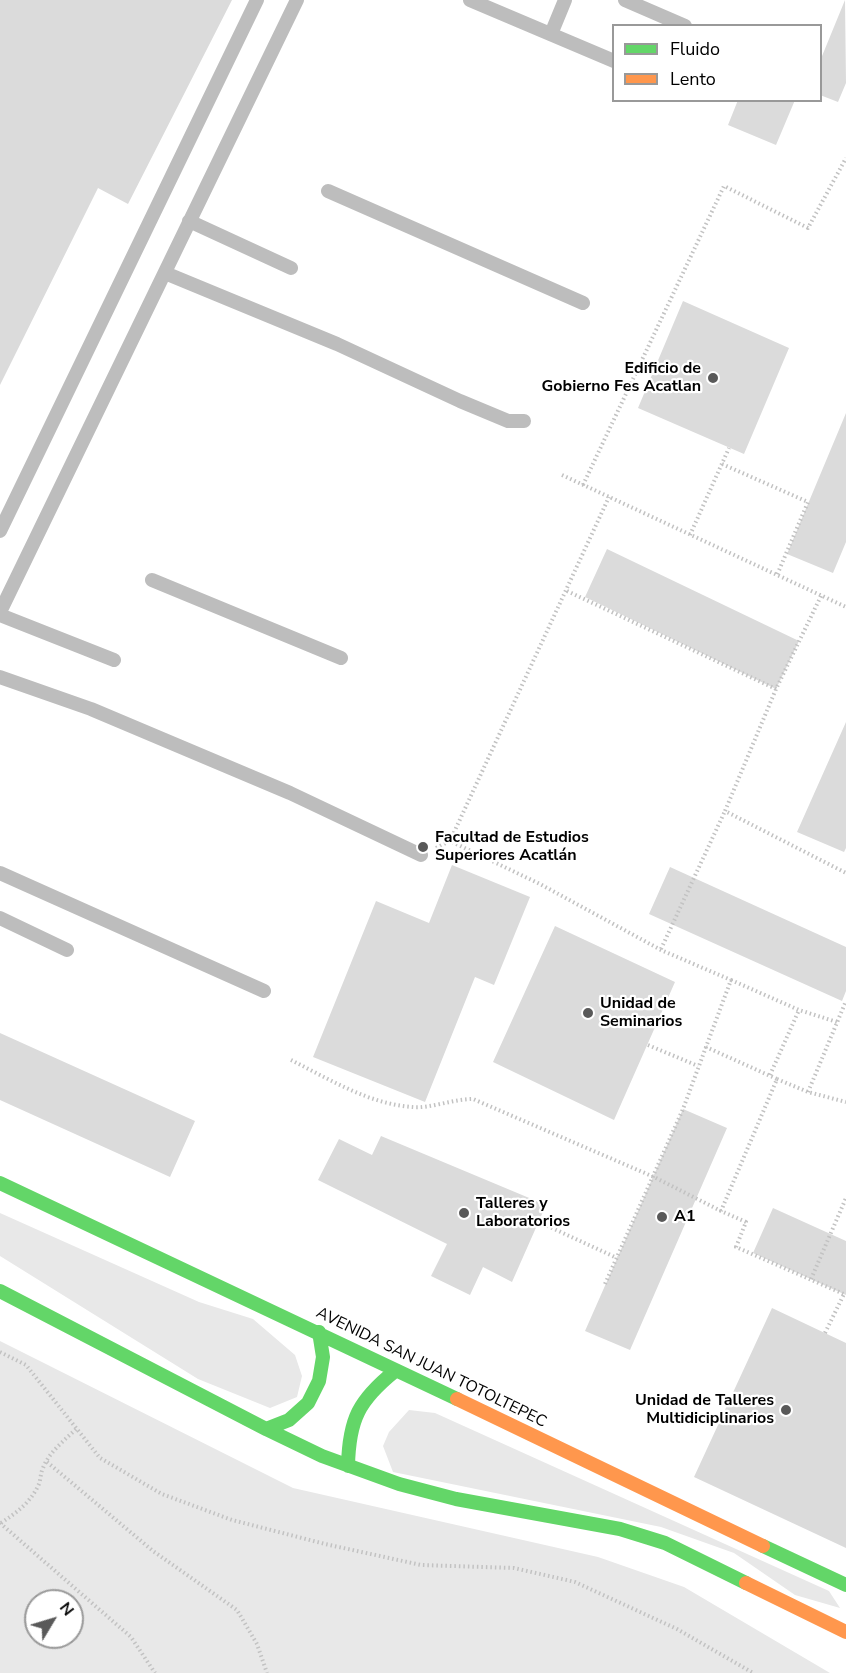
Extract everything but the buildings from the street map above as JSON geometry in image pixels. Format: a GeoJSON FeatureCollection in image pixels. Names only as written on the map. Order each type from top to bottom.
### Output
{"type":"FeatureCollection","features":[{"type":"Feature","properties":{"kind":"main road","name":"AVENIDA SAN JUAN TOTOLTEPEC"},"geometry":{"type":"LineString","coordinates":[[0,1183],[319,1332],[395,1371],[846,1585]]}},
{"type":"Feature","properties":{"kind":"main road"},"geometry":{"type":"LineString","coordinates":[[0,1292],[266,1429],[348,1466],[399,1484],[456,1498],[620,1529],[665,1543],[846,1632]]}},
{"type":"Feature","properties":{"kind":"main road"},"geometry":{"type":"LineString","coordinates":[[266,1429],[289,1420],[308,1403],[319,1381],[323,1357],[319,1332]]}},
{"type":"Feature","properties":{"kind":"main road"},"geometry":{"type":"LineString","coordinates":[[348,1466],[348,1438],[357,1411],[373,1388],[395,1371]]}},
{"type":"Feature","properties":{"kind":"lane"},"geometry":{"type":"LineString","coordinates":[[0,531],[256,0]]}},
{"type":"Feature","properties":{"kind":"lane"},"geometry":{"type":"LineString","coordinates":[[114,660],[0,614],[297,0]]}},
{"type":"Feature","properties":{"kind":"lane"},"geometry":{"type":"LineString","coordinates":[[470,0],[612,60]]}},
{"type":"Feature","properties":{"kind":"lane"},"geometry":{"type":"LineString","coordinates":[[551,34],[565,0]]}},
{"type":"Feature","properties":{"kind":"lane"},"geometry":{"type":"LineString","coordinates":[[625,0],[680,24]]}},
{"type":"Feature","properties":{"kind":"lane"},"geometry":{"type":"LineString","coordinates":[[328,191],[583,303]]}},
{"type":"Feature","properties":{"kind":"lane"},"geometry":{"type":"LineString","coordinates":[[189,221],[291,268]]}},
{"type":"Feature","properties":{"kind":"lane"},"geometry":{"type":"LineString","coordinates":[[165,273],[336,344],[508,421],[524,421]]}},
{"type":"Feature","properties":{"kind":"lane"},"geometry":{"type":"LineString","coordinates":[[152,580],[341,658]]}},
{"type":"Feature","properties":{"kind":"lane"},"geometry":{"type":"LineString","coordinates":[[0,677],[102,713],[290,793],[422,855]]}},
{"type":"Feature","properties":{"kind":"lane"},"geometry":{"type":"LineString","coordinates":[[0,873],[264,991]]}},
{"type":"Feature","properties":{"kind":"lane"},"geometry":{"type":"LineString","coordinates":[[0,918],[67,950]]}},
{"type":"Feature","properties":{"kind":"path"},"geometry":{"type":"LineString","coordinates":[[583,485],[724,186],[808,228],[846,158]]}},
{"type":"Feature","properties":{"kind":"path"},"geometry":{"type":"LineString","coordinates":[[690,535],[729,448]]}},
{"type":"Feature","properties":{"kind":"path"},"geometry":{"type":"LineString","coordinates":[[722,464],[808,502],[777,575]]}},
{"type":"Feature","properties":{"kind":"path"},"geometry":{"type":"LineString","coordinates":[[562,475],[846,607]]}},
{"type":"Feature","properties":{"kind":"path"},"geometry":{"type":"LineString","coordinates":[[422,855],[450,841],[609,497]]}},
{"type":"Feature","properties":{"kind":"path"},"geometry":{"type":"LineString","coordinates":[[567,591],[776,689]]}},
{"type":"Feature","properties":{"kind":"path"},"geometry":{"type":"LineString","coordinates":[[661,950],[725,811],[776,689],[821,596]]}},
{"type":"Feature","properties":{"kind":"path"},"geometry":{"type":"LineString","coordinates":[[725,811],[846,873]]}},
{"type":"Feature","properties":{"kind":"path"},"geometry":{"type":"LineString","coordinates":[[450,841],[540,884],[661,950],[799,1010],[837,1022]]}},
{"type":"Feature","properties":{"kind":"path"},"geometry":{"type":"LineString","coordinates":[[605,1284],[683,1109],[731,980]]}},
{"type":"Feature","properties":{"kind":"path"},"geometry":{"type":"LineString","coordinates":[[808,1092],[846,1001]]}},
{"type":"Feature","properties":{"kind":"path"},"geometry":{"type":"LineString","coordinates":[[770,1076],[799,1010]]}},
{"type":"Feature","properties":{"kind":"path"},"geometry":{"type":"LineString","coordinates":[[648,1045],[698,1066]]}},
{"type":"Feature","properties":{"kind":"path"},"geometry":{"type":"LineString","coordinates":[[706,1047],[808,1092],[846,1102]]}},
{"type":"Feature","properties":{"kind":"path"},"geometry":{"type":"LineString","coordinates":[[291,1060],[374,1100],[414,1108],[456,1099],[473,1099],[654,1177],[746,1222],[736,1247],[845,1294],[825,1333]]}},
{"type":"Feature","properties":{"kind":"path"},"geometry":{"type":"LineString","coordinates":[[721,1211],[777,1079]]}},
{"type":"Feature","properties":{"kind":"path"},"geometry":{"type":"LineString","coordinates":[[811,1279],[846,1198]]}},
{"type":"Feature","properties":{"kind":"path"},"geometry":{"type":"LineString","coordinates":[[539,1222],[617,1257]]}},
{"type":"Feature","properties":{"kind":"path"},"geometry":{"type":"LineString","coordinates":[[0,1352],[26,1365],[100,1458],[162,1494],[232,1520],[325,1545],[421,1565],[514,1568],[575,1582],[677,1629],[753,1673]]}},
{"type":"Feature","properties":{"kind":"path"},"geometry":{"type":"LineString","coordinates":[[77,1428],[54,1451],[43,1468],[39,1486],[26,1505],[1,1523],[131,1636],[155,1673]]}},
{"type":"Feature","properties":{"kind":"path"},"geometry":{"type":"LineString","coordinates":[[47,1462],[153,1551],[237,1610],[257,1644],[267,1673]]}},
{"type":"Feature","properties":{"kind":"shaded area"},"geometry":{"type":"Polygon","coordinates":[[[0,1213],[199,1302],[253,1319],[295,1355],[302,1376],[297,1397],[270,1408],[198,1379],[0,1256],[0,1213]]]}},
{"type":"Feature","properties":{"kind":"shaded area"},"geometry":{"type":"Polygon","coordinates":[[[0,1341],[293,1488],[598,1557],[684,1587],[830,1673],[0,1673],[0,1341]]]}},
{"type":"Feature","properties":{"kind":"shaded area"},"geometry":{"type":"Polygon","coordinates":[[[409,1410],[435,1413],[829,1591],[840,1608],[795,1595],[734,1553],[661,1527],[393,1472],[383,1446],[389,1432],[409,1410]]]}},
{"type":"Feature","properties":{"kind":"traffic: fast"},"geometry":{"type":"LineString","coordinates":[[0,1183],[457,1399]]}},
{"type":"Feature","properties":{"kind":"traffic: fast"},"geometry":{"type":"LineString","coordinates":[[0,1291],[322,1456],[399,1484],[456,1499],[620,1529],[665,1543],[746,1583]]}},
{"type":"Feature","properties":{"kind":"traffic: fast"},"geometry":{"type":"LineString","coordinates":[[266,1429],[289,1420],[308,1403],[319,1381],[323,1357],[319,1332]]}},
{"type":"Feature","properties":{"kind":"traffic: fast"},"geometry":{"type":"LineString","coordinates":[[348,1466],[351,1435],[358,1412],[373,1391],[395,1371]]}},
{"type":"Feature","properties":{"kind":"traffic: fast"},"geometry":{"type":"LineString","coordinates":[[763,1546],[846,1585]]}},
{"type":"Feature","properties":{"kind":"traffic: slow"},"geometry":{"type":"LineString","coordinates":[[457,1399],[763,1546]]}},
{"type":"Feature","properties":{"kind":"traffic: slow"},"geometry":{"type":"LineString","coordinates":[[746,1583],[846,1632]]}},
{"type":"Feature","properties":{"kind":"place","name":"Edificio de Gobierno Fes Acatlan"},"geometry":{"type":"Point","coordinates":[713,378]}},
{"type":"Feature","properties":{"kind":"place","name":"Facultad de Estudios Superiores Acatlán"},"geometry":{"type":"Point","coordinates":[423,847]}},
{"type":"Feature","properties":{"kind":"place","name":"Unidad de Seminarios"},"geometry":{"type":"Point","coordinates":[588,1013]}},
{"type":"Feature","properties":{"kind":"place","name":"Talleres y Laboratorios"},"geometry":{"type":"Point","coordinates":[464,1213]}},
{"type":"Feature","properties":{"kind":"place","name":"A1"},"geometry":{"type":"Point","coordinates":[662,1217]}},
{"type":"Feature","properties":{"kind":"place","name":"Unidad de Talleres Multidiciplinarios"},"geometry":{"type":"Point","coordinates":[786,1410]}}]}
